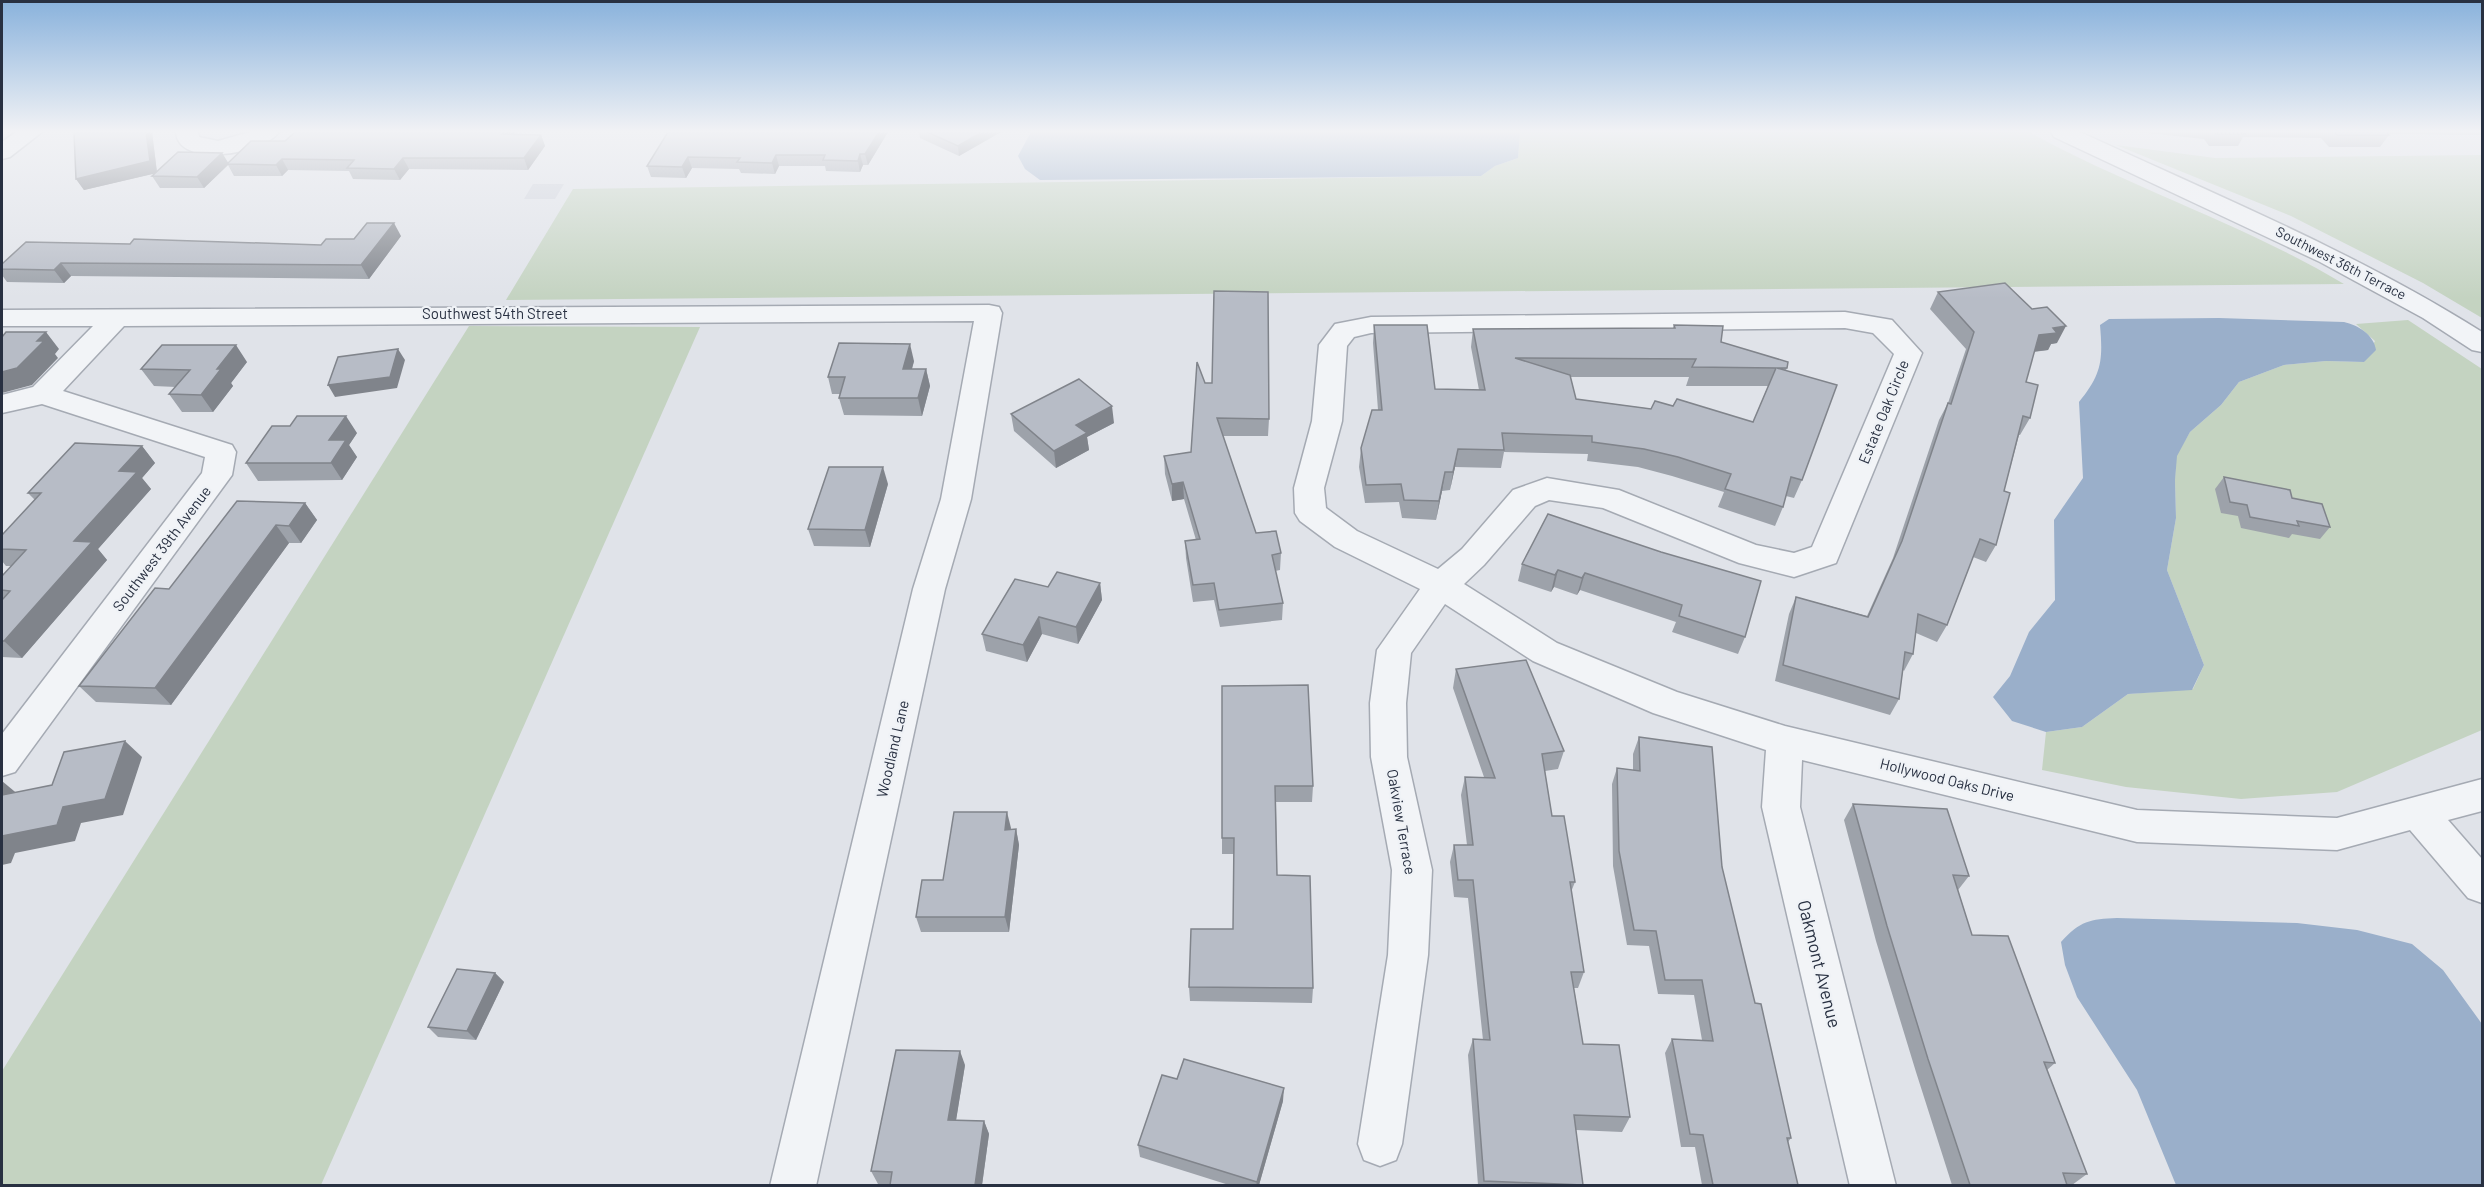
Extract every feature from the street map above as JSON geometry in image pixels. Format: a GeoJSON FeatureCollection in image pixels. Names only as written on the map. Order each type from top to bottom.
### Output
{"type":"FeatureCollection","features":[{"type":"Feature","properties":{"kind":"street","name":"Southwest 36th Terrace"},"geometry":{"type":"LineString","coordinates":[[2179,187],[2314,248],[2437,313],[2482,344]]}},
{"type":"Feature","properties":{"kind":"street","name":"Southwest 54th Street"},"geometry":{"type":"LineString","coordinates":[[2,318],[989,313]]}},
{"type":"Feature","properties":{"kind":"street","name":"Woodland Lane"},"geometry":{"type":"LineString","coordinates":[[793,1185],[929,589],[956,499],[989,313]]}},
{"type":"Feature","properties":{"kind":"street"},"geometry":{"type":"LineString","coordinates":[[2,404],[43,393],[118,316]]}},
{"type":"Feature","properties":{"kind":"street","name":"Estate Oak Circle"},"geometry":{"type":"LineString","coordinates":[[1845,320],[1882,326],[1908,352],[1825,555],[1794,565],[1750,555],[1608,498],[1547,489],[1524,498],[1473,557],[1441,585],[1346,539],[1311,513],[1309,488],[1327,421],[1333,345],[1345,330],[1371,325],[1845,320]]}},
{"type":"Feature","properties":{"kind":"street","name":"Southwest 39th Avenue"},"geometry":{"type":"LineString","coordinates":[[2,761],[218,475],[221,452],[43,393]]}},
{"type":"Feature","properties":{"kind":"street","name":"Hollywood Oaks Drive"},"geometry":{"type":"LineString","coordinates":[[1441,585],[1545,652],[1666,703],[1785,741],[2137,826],[2337,834],[2482,795]]}},
{"type":"Feature","properties":{"kind":"street","name":"Oakview Terrace"},"geometry":{"type":"LineString","coordinates":[[1380,1144],[1408,955],[1412,870],[1389,757],[1388,702],[1394,650],[1441,585]]}},
{"type":"Feature","properties":{"kind":"street","name":"Oakmont Avenue"},"geometry":{"type":"LineString","coordinates":[[1785,741],[1781,807],[1873,1185]]}},
{"type":"Feature","properties":{"kind":"street"},"geometry":{"type":"LineString","coordinates":[[2418,813],[2482,886]]}},
{"type":"Feature","properties":{"kind":"shaded area"},"geometry":{"type":"Polygon","coordinates":[[[531,187],[562,187],[555,199],[524,199],[531,187]]]}},
{"type":"Feature","properties":{"kind":"green space"},"geometry":{"type":"Polygon","coordinates":[[[2144,187],[2267,243],[2344,284],[506,300],[573,189],[2144,187]]]}},
{"type":"Feature","properties":{"kind":"green space"},"geometry":{"type":"Polygon","coordinates":[[[2220,187],[2482,187],[2482,318],[2423,283],[2291,216],[2220,187]]]}},
{"type":"Feature","properties":{"kind":"green space"},"geometry":{"type":"Polygon","coordinates":[[[2408,320],[2482,369],[2482,730],[2337,792],[2241,799],[2126,787],[2042,770],[2046,732],[2082,727],[2128,694],[2193,689],[2204,665],[2167,570],[2176,518],[2176,456],[2190,432],[2221,405],[2239,382],[2284,365],[2326,361],[2364,362],[2375,341],[2356,324],[2408,320]]]}},
{"type":"Feature","properties":{"kind":"green space"},"geometry":{"type":"Polygon","coordinates":[[[469,326],[700,327],[321,1185],[2,1185],[2,1071],[469,326]]]}},
{"type":"Feature","properties":{"kind":"water"},"geometry":{"type":"Polygon","coordinates":[[[2219,318],[2344,322],[2369,335],[2376,350],[2364,362],[2326,361],[2284,365],[2239,382],[2221,405],[2190,432],[2177,456],[2176,518],[2167,570],[2204,665],[2192,690],[2128,694],[2082,727],[2046,732],[2012,721],[1993,697],[2010,676],[2029,632],[2055,600],[2054,520],[2083,478],[2079,402],[2097,375],[2101,357],[2100,325],[2109,319],[2219,318]]]}},
{"type":"Feature","properties":{"kind":"water"},"geometry":{"type":"Polygon","coordinates":[[[2117,918],[2297,923],[2357,930],[2412,944],[2443,970],[2482,1024],[2482,1185],[2176,1185],[2137,1090],[2077,997],[2065,965],[2061,942],[2068,935],[2086,922],[2117,918]]]}},
{"type":"Feature","properties":{"kind":"building"},"geometry":{"type":"Polygon","coordinates":[[[367,223],[394,223],[361,265],[61,263],[54,270],[2,269],[2,264],[26,242],[130,244],[134,239],[321,245],[326,239],[354,239],[367,223]]]}},
{"type":"Feature","properties":{"kind":"building"},"geometry":{"type":"Polygon","coordinates":[[[2005,283],[2032,309],[2047,307],[2066,326],[2053,328],[2057,333],[2039,335],[2026,382],[2038,385],[2030,418],[2023,416],[2004,491],[2010,493],[1996,545],[1980,539],[1947,625],[1918,614],[1913,654],[1905,652],[1899,699],[1783,665],[1796,597],[1868,617],[1902,541],[1974,332],[1938,292],[2005,283]]]}},
{"type":"Feature","properties":{"kind":"building"},"geometry":{"type":"Polygon","coordinates":[[[1214,291],[1268,292],[1269,419],[1217,418],[1256,533],[1276,531],[1281,553],[1272,555],[1283,603],[1219,610],[1214,583],[1193,585],[1185,541],[1200,539],[1183,482],[1172,484],[1164,456],[1191,452],[1197,362],[1205,383],[1212,383],[1214,291]]]}},
{"type":"Feature","properties":{"kind":"building"},"geometry":{"type":"Polygon","coordinates":[[[1374,325],[1427,325],[1435,389],[1485,390],[1473,329],[1675,328],[1674,325],[1723,326],[1721,342],[1788,362],[1787,368],[1777,368],[1837,385],[1802,480],[1791,477],[1783,507],[1725,489],[1731,474],[1678,457],[1644,449],[1592,442],[1592,436],[1502,433],[1504,450],[1458,449],[1453,472],[1445,472],[1439,501],[1404,500],[1401,484],[1366,485],[1361,448],[1372,410],[1382,410],[1374,325]],[[1515,358],[1570,375],[1576,399],[1651,409],[1655,401],[1673,406],[1677,399],[1753,422],[1776,368],[1692,367],[1696,359],[1515,358]]]}},
{"type":"Feature","properties":{"kind":"building"},"geometry":{"type":"Polygon","coordinates":[[[6,332],[46,332],[37,341],[44,341],[17,368],[2,372],[2,337],[6,332]]]}},
{"type":"Feature","properties":{"kind":"building"},"geometry":{"type":"Polygon","coordinates":[[[839,343],[910,344],[903,369],[926,369],[918,398],[839,398],[845,377],[828,377],[839,343]]]}},
{"type":"Feature","properties":{"kind":"building"},"geometry":{"type":"Polygon","coordinates":[[[162,345],[236,345],[217,369],[221,369],[201,395],[169,394],[190,370],[141,369],[162,345]]]}},
{"type":"Feature","properties":{"kind":"building"},"geometry":{"type":"Polygon","coordinates":[[[398,349],[390,377],[328,385],[338,357],[398,349]]]}},
{"type":"Feature","properties":{"kind":"building"},"geometry":{"type":"Polygon","coordinates":[[[1079,379],[1112,406],[1076,425],[1087,433],[1054,451],[1011,414],[1079,379]]]}},
{"type":"Feature","properties":{"kind":"building"},"geometry":{"type":"Polygon","coordinates":[[[297,416],[346,416],[329,440],[346,440],[331,463],[246,463],[272,426],[290,426],[297,416]]]}},
{"type":"Feature","properties":{"kind":"building"},"geometry":{"type":"Polygon","coordinates":[[[75,443],[142,446],[119,471],[137,472],[74,541],[92,542],[2,641],[2,600],[10,591],[2,590],[2,576],[26,550],[2,549],[2,535],[41,493],[28,493],[75,443]]]}},
{"type":"Feature","properties":{"kind":"building"},"geometry":{"type":"Polygon","coordinates":[[[829,467],[883,467],[865,530],[808,529],[829,467]]]}},
{"type":"Feature","properties":{"kind":"building"},"geometry":{"type":"Polygon","coordinates":[[[2224,477],[2290,490],[2292,498],[2322,504],[2330,527],[2297,521],[2299,526],[2250,517],[2247,505],[2230,502],[2224,477]]]}},
{"type":"Feature","properties":{"kind":"building"},"geometry":{"type":"Polygon","coordinates":[[[237,501],[305,503],[289,526],[276,525],[155,688],[79,686],[155,588],[169,589],[237,501]]]}},
{"type":"Feature","properties":{"kind":"building"},"geometry":{"type":"Polygon","coordinates":[[[1548,514],[1661,552],[1761,581],[1745,637],[1679,616],[1682,605],[1585,573],[1582,578],[1558,570],[1555,575],[1522,564],[1548,514]]]}},
{"type":"Feature","properties":{"kind":"building"},"geometry":{"type":"Polygon","coordinates":[[[1057,572],[1100,583],[1076,627],[1039,617],[1023,645],[982,634],[1015,579],[1048,587],[1057,572]]]}},
{"type":"Feature","properties":{"kind":"building"},"geometry":{"type":"Polygon","coordinates":[[[1526,660],[1564,751],[1542,754],[1552,816],[1564,816],[1575,882],[1570,882],[1584,972],[1571,972],[1583,1044],[1619,1045],[1630,1117],[1574,1115],[1583,1185],[1484,1181],[1473,1039],[1490,1040],[1473,880],[1458,880],[1454,845],[1473,845],[1465,777],[1495,778],[1456,669],[1526,660]]]}},
{"type":"Feature","properties":{"kind":"building"},"geometry":{"type":"Polygon","coordinates":[[[1308,685],[1313,786],[1275,786],[1277,875],[1310,876],[1313,988],[1189,987],[1191,929],[1233,929],[1234,838],[1222,838],[1222,686],[1308,685]]]}},
{"type":"Feature","properties":{"kind":"building"},"geometry":{"type":"Polygon","coordinates":[[[1639,737],[1712,747],[1722,867],[1755,1003],[1761,1004],[1791,1138],[1787,1138],[1798,1185],[1713,1185],[1703,1135],[1690,1134],[1672,1039],[1713,1041],[1702,980],[1665,980],[1656,931],[1634,930],[1619,851],[1617,768],[1640,771],[1639,737]]]}},
{"type":"Feature","properties":{"kind":"building"},"geometry":{"type":"Polygon","coordinates":[[[125,741],[105,799],[63,807],[57,825],[2,836],[2,795],[52,785],[64,752],[125,741]]]}},
{"type":"Feature","properties":{"kind":"building"},"geometry":{"type":"Polygon","coordinates":[[[1853,804],[1947,809],[1969,876],[1953,875],[1972,935],[2008,936],[2055,1063],[2044,1062],[2087,1174],[2063,1173],[2067,1185],[1970,1185],[1887,926],[1853,804]]]}},
{"type":"Feature","properties":{"kind":"building"},"geometry":{"type":"Polygon","coordinates":[[[954,812],[1007,812],[1005,830],[1016,829],[1005,917],[916,917],[922,880],[943,880],[954,812]]]}},
{"type":"Feature","properties":{"kind":"building"},"geometry":{"type":"Polygon","coordinates":[[[457,969],[495,973],[467,1031],[428,1027],[457,969]]]}},
{"type":"Feature","properties":{"kind":"building"},"geometry":{"type":"Polygon","coordinates":[[[896,1050],[960,1051],[948,1120],[984,1121],[975,1185],[890,1185],[892,1172],[871,1171],[896,1050]]]}},
{"type":"Feature","properties":{"kind":"building"},"geometry":{"type":"Polygon","coordinates":[[[1184,1059],[1284,1088],[1257,1182],[1138,1145],[1162,1075],[1177,1079],[1184,1059]]]}}]}
